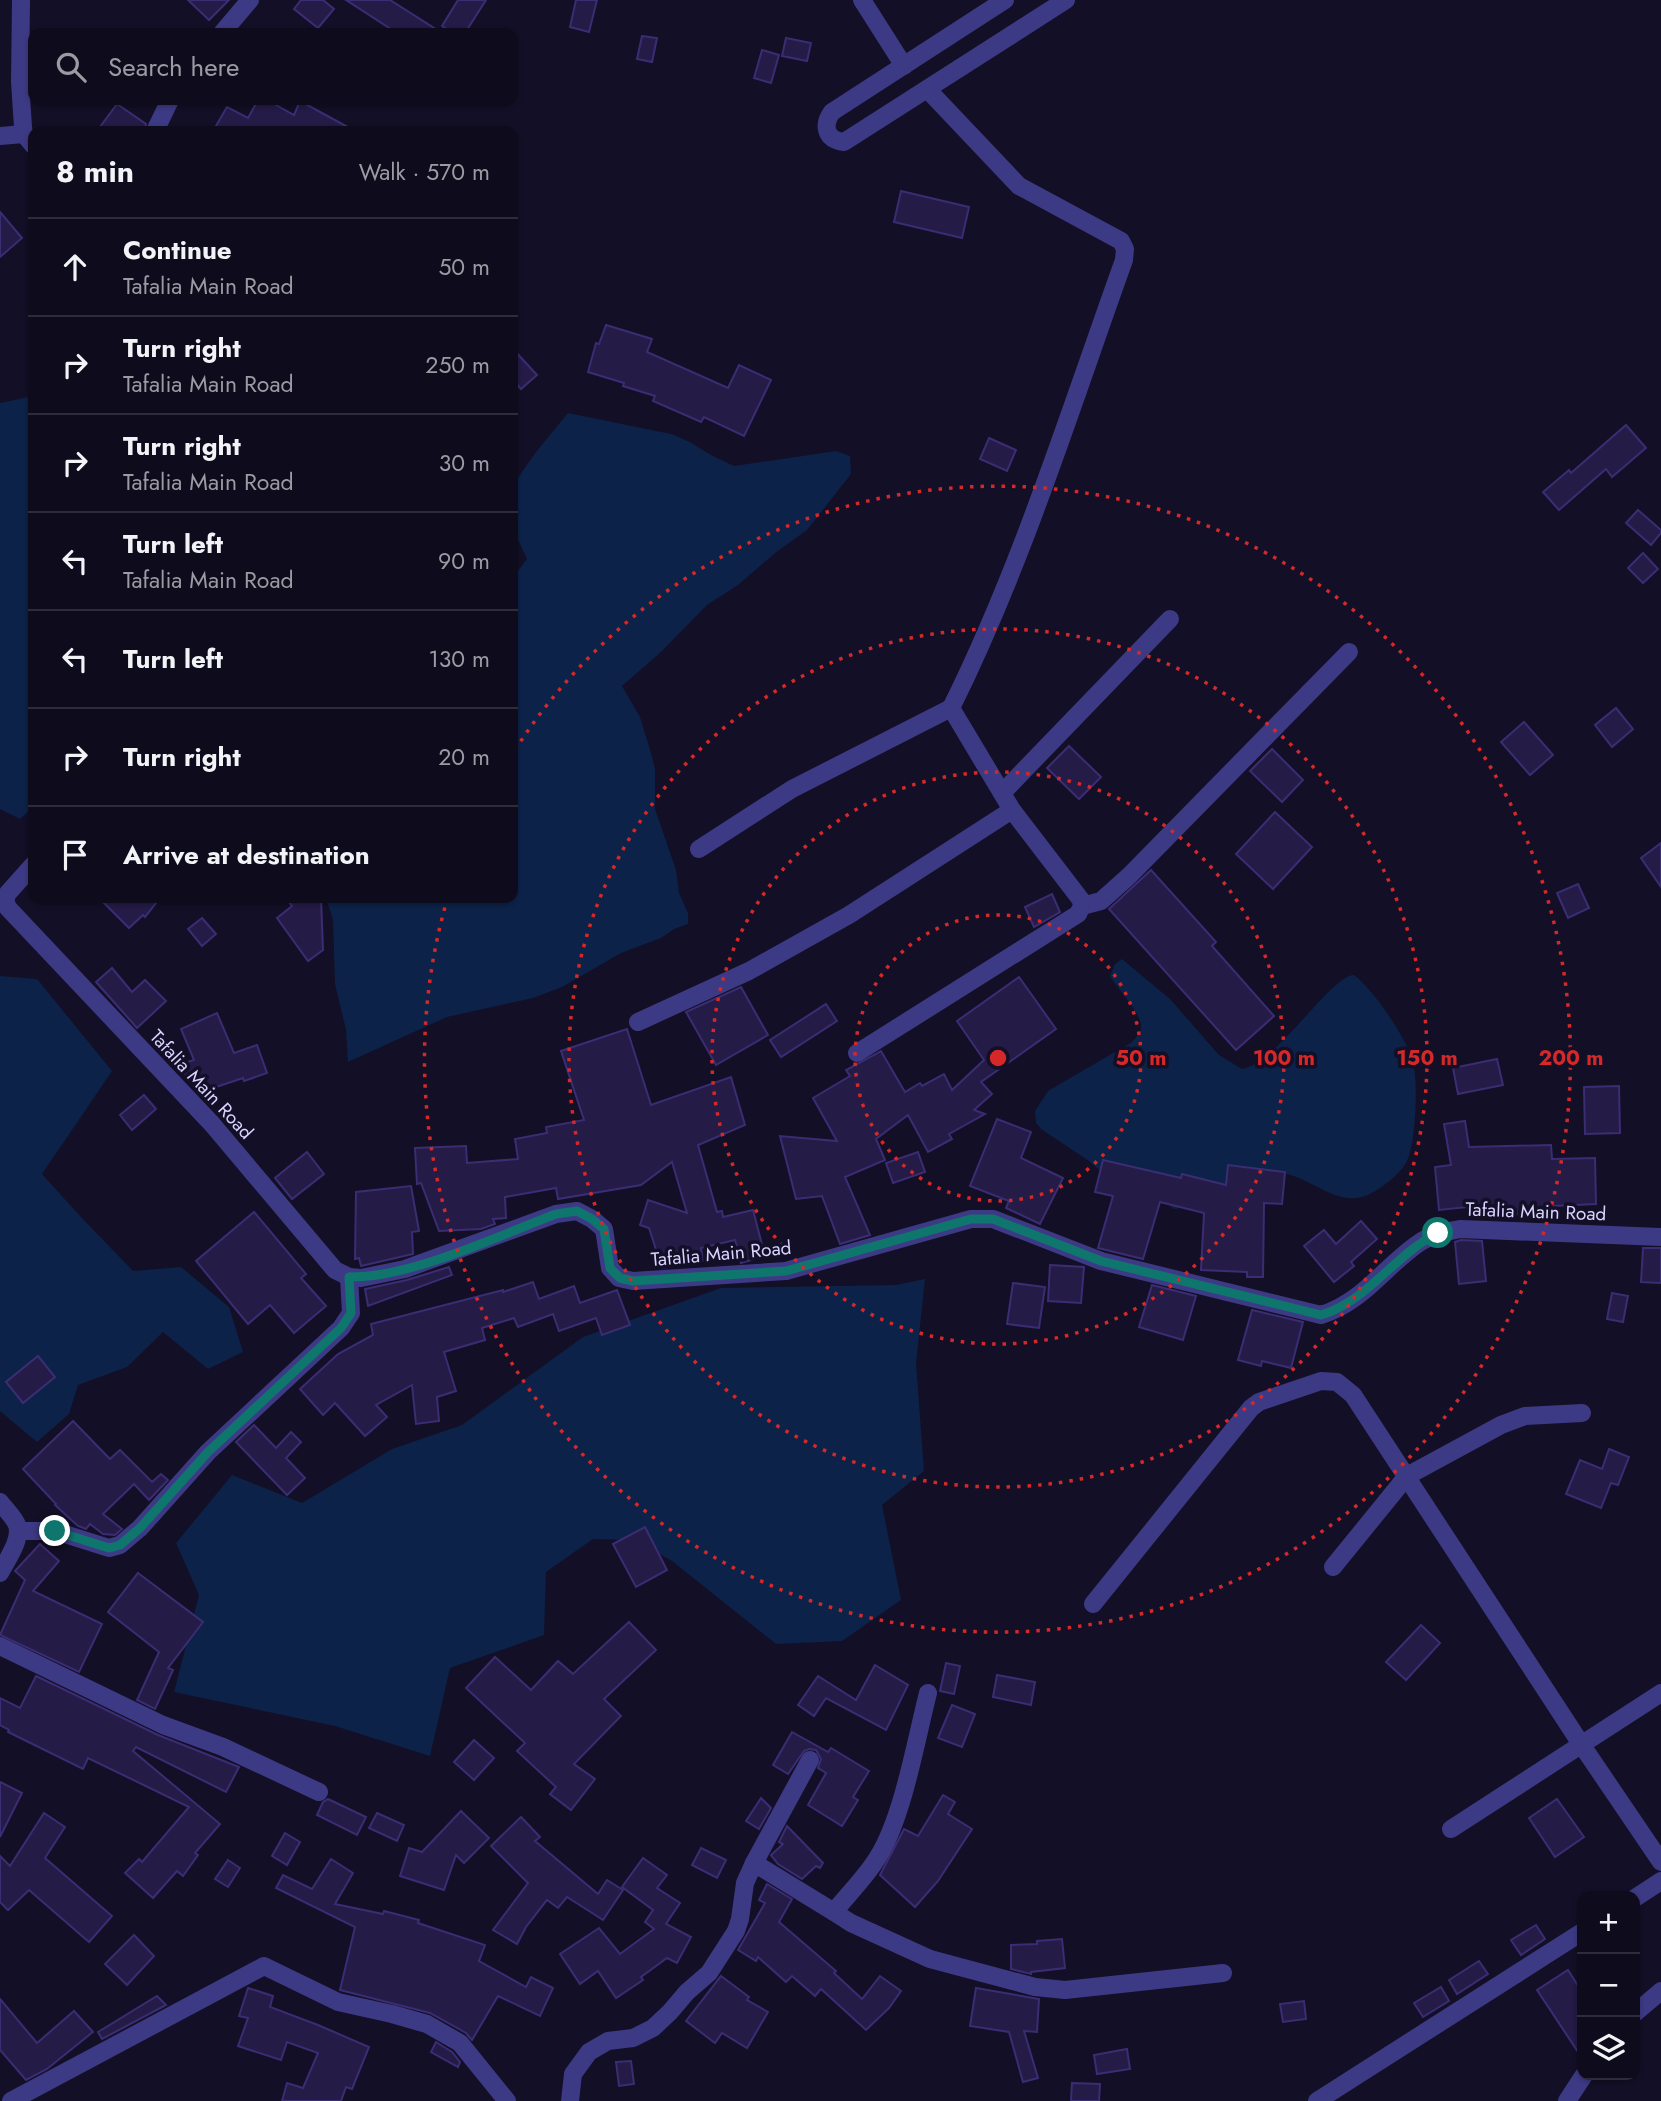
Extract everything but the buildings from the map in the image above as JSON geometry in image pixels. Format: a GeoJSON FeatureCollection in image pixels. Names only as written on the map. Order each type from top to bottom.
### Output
{"type":"FeatureCollection","features":[{"type":"Feature","properties":{"kind":"street"},"geometry":{"type":"LineString","coordinates":[[21,0],[20,82],[28,133]]}},
{"type":"Feature","properties":{"kind":"street"},"geometry":{"type":"LineString","coordinates":[[226,28],[250,0]]}},
{"type":"Feature","properties":{"kind":"street"},"geometry":{"type":"LineString","coordinates":[[862,0],[904,66]]}},
{"type":"Feature","properties":{"kind":"street"},"geometry":{"type":"LineString","coordinates":[[1005,0],[832,112],[826,121],[830,136],[838,142],[844,142],[1066,0]]}},
{"type":"Feature","properties":{"kind":"street"},"geometry":{"type":"LineString","coordinates":[[699,849],[792,789],[951,708],[981,647],[1033,514],[1124,260],[1125,249],[1121,241],[1019,186],[928,90]]}},
{"type":"Feature","properties":{"kind":"street"},"geometry":{"type":"LineString","coordinates":[[157,126],[168,105]]}},
{"type":"Feature","properties":{"kind":"street"},"geometry":{"type":"LineString","coordinates":[[0,136],[28,139]]}},
{"type":"Feature","properties":{"kind":"street"},"geometry":{"type":"LineString","coordinates":[[1002,793],[1170,619]]}},
{"type":"Feature","properties":{"kind":"street"},"geometry":{"type":"LineString","coordinates":[[1082,906],[1101,901],[1129,876],[1349,652]]}},
{"type":"Feature","properties":{"kind":"street"},"geometry":{"type":"LineString","coordinates":[[858,1053],[1078,914],[1082,906],[1082,900],[1012,810],[951,708]]}},
{"type":"Feature","properties":{"kind":"street"},"geometry":{"type":"LineString","coordinates":[[638,1021],[749,971],[838,921],[1012,810]]}},
{"type":"Feature","properties":{"kind":"street","name":"Tafalia Main Road"},"geometry":{"type":"LineString","coordinates":[[28,871],[3,898],[8,908],[212,1124],[335,1270],[349,1277],[361,1278],[405,1269],[556,1214],[577,1211],[604,1229],[610,1268],[620,1278],[633,1281],[786,1271],[971,1219],[993,1219],[1101,1261],[1321,1315],[1338,1310],[1419,1242],[1438,1233],[1461,1229],[1661,1237]]}},
{"type":"Feature","properties":{"kind":"street"},"geometry":{"type":"LineString","coordinates":[[18,1531],[55,1531],[109,1548],[120,1545],[140,1528],[208,1452],[341,1328],[351,1313],[349,1277]]}},
{"type":"Feature","properties":{"kind":"street"},"geometry":{"type":"LineString","coordinates":[[1093,1604],[1251,1408],[1259,1402],[1321,1381],[1337,1382],[1353,1395],[1581,1744],[1661,1861]]}},
{"type":"Feature","properties":{"kind":"street"},"geometry":{"type":"LineString","coordinates":[[1333,1567],[1407,1476],[1501,1424],[1525,1416],[1582,1413]]}},
{"type":"Feature","properties":{"kind":"street"},"geometry":{"type":"LineString","coordinates":[[0,1502],[17,1523],[18,1531],[0,1573]]}},
{"type":"Feature","properties":{"kind":"street"},"geometry":{"type":"LineString","coordinates":[[0,1646],[163,1725],[223,1747],[319,1792]]}},
{"type":"Feature","properties":{"kind":"street"},"geometry":{"type":"LineString","coordinates":[[834,1912],[883,1847],[898,1809],[928,1693]]}},
{"type":"Feature","properties":{"kind":"street"},"geometry":{"type":"LineString","coordinates":[[1451,1829],[1661,1693]]}},
{"type":"Feature","properties":{"kind":"street"},"geometry":{"type":"LineString","coordinates":[[570,2101],[573,2074],[589,2052],[608,2041],[633,2038],[653,2028],[709,1973],[736,1931],[745,1883],[754,1863],[810,1760]]}},
{"type":"Feature","properties":{"kind":"street"},"geometry":{"type":"LineString","coordinates":[[754,1863],[851,1923],[930,1959],[1035,1987],[1065,1990],[1223,1973]]}},
{"type":"Feature","properties":{"kind":"street"},"geometry":{"type":"LineString","coordinates":[[1640,1895],[1661,1881]]}},
{"type":"Feature","properties":{"kind":"street"},"geometry":{"type":"LineString","coordinates":[[1317,2101],[1577,1935]]}},
{"type":"Feature","properties":{"kind":"street"},"geometry":{"type":"LineString","coordinates":[[11,2101],[264,1966],[338,2003],[427,2024],[460,2043],[507,2101]]}},
{"type":"Feature","properties":{"kind":"street"},"geometry":{"type":"LineString","coordinates":[[1640,2009],[1661,1991]]}},
{"type":"Feature","properties":{"kind":"street"},"geometry":{"type":"LineString","coordinates":[[1567,2101],[1581,2080]]}},
{"type":"Feature","properties":{"kind":"water"},"geometry":{"type":"Polygon","coordinates":[[[28,397],[28,812],[20,819],[0,809],[0,403],[28,397]]]}},
{"type":"Feature","properties":{"kind":"water"},"geometry":{"type":"Polygon","coordinates":[[[568,413],[671,434],[734,466],[836,451],[850,456],[851,474],[807,530],[738,585],[707,605],[661,652],[622,686],[640,717],[651,753],[655,769],[655,809],[676,870],[679,893],[688,913],[688,924],[661,938],[621,953],[562,987],[533,998],[447,1017],[348,1062],[346,1030],[335,984],[333,920],[328,903],[518,903],[518,571],[527,559],[518,540],[518,478],[568,413]]]}},
{"type":"Feature","properties":{"kind":"water"},"geometry":{"type":"Polygon","coordinates":[[[1122,959],[1170,999],[1219,1055],[1242,1069],[1271,1052],[1331,989],[1354,975],[1387,1013],[1412,1058],[1416,1095],[1414,1127],[1409,1154],[1403,1168],[1380,1188],[1358,1198],[1335,1195],[1302,1179],[1279,1173],[1205,1201],[1174,1209],[1167,1204],[1161,1193],[1104,1174],[1041,1129],[1036,1123],[1035,1111],[1048,1091],[1132,1042],[1140,1031],[1138,1015],[1110,976],[1115,964],[1122,959]]]}},
{"type":"Feature","properties":{"kind":"water"},"geometry":{"type":"Polygon","coordinates":[[[0,976],[37,979],[112,1071],[42,1174],[133,1271],[181,1267],[229,1307],[243,1352],[208,1369],[163,1332],[127,1367],[78,1385],[69,1414],[37,1442],[0,1411],[0,976]]]}},
{"type":"Feature","properties":{"kind":"water"},"geometry":{"type":"Polygon","coordinates":[[[925,1279],[916,1363],[924,1471],[882,1505],[901,1600],[842,1641],[776,1644],[672,1561],[635,1540],[593,1539],[546,1572],[544,1635],[450,1668],[430,1756],[335,1726],[174,1692],[199,1595],[176,1543],[232,1475],[302,1503],[392,1449],[462,1425],[583,1337],[721,1288],[896,1285],[925,1279]]]}},
{"type":"Feature","properties":{"kind":"route"},"geometry":{"type":"LineString","coordinates":[[55,1531],[109,1548],[120,1545],[140,1528],[208,1452],[341,1328],[351,1313],[349,1277],[361,1278],[405,1269],[556,1214],[577,1211],[604,1229],[610,1268],[620,1278],[633,1281],[786,1271],[971,1219],[993,1219],[1101,1261],[1321,1315],[1338,1310],[1419,1242],[1438,1233]]}}]}
